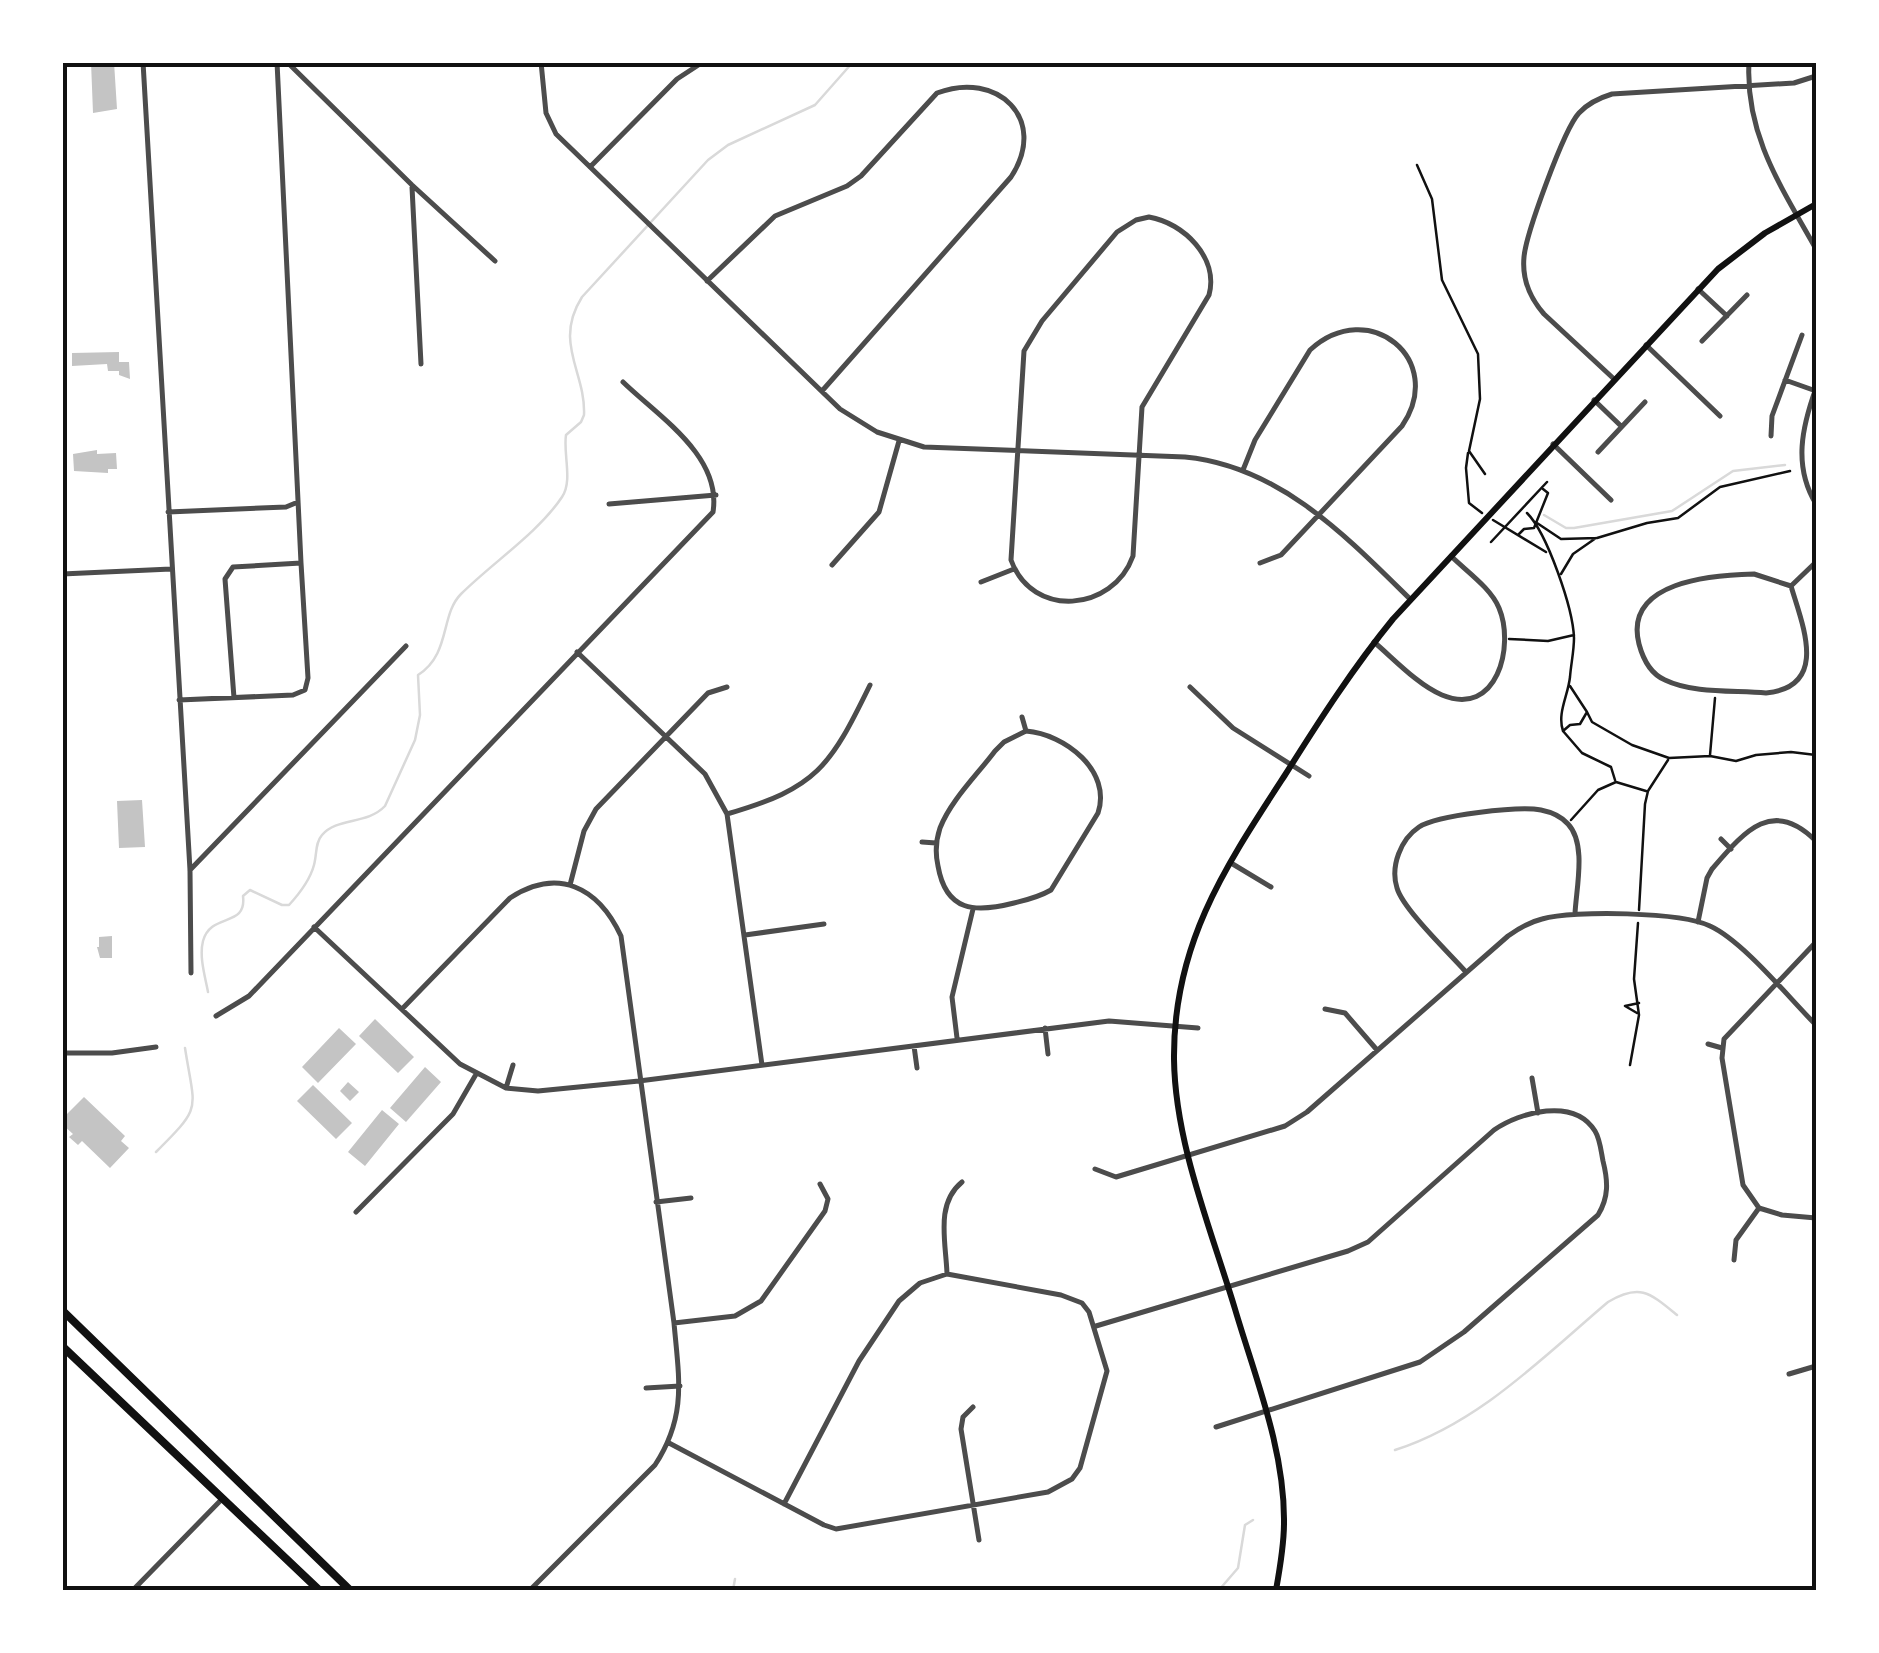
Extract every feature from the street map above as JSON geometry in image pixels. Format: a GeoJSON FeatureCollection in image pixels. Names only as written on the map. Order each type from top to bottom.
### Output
{"type":"FeatureCollection","features":[{"type":"Feature","properties":{"kind":"main road"},"geometry":{"type":"LineString","coordinates":[[1276,1590],[1284,1538],[1283,1495],[1266,1412],[1189,1156],[1176,1092],[1175,1026],[1182,979],[1196,928],[1229,862],[1374,642],[1698,289],[1739,251],[1816,204]]}},
{"type":"Feature","properties":{"kind":"main road"},"geometry":{"type":"LineString","coordinates":[[62,850],[62,940]]}},
{"type":"Feature","properties":{"kind":"main road"},"geometry":{"type":"LineString","coordinates":[[62,1310],[350,1590]]}},
{"type":"Feature","properties":{"kind":"main road"},"geometry":{"type":"LineString","coordinates":[[62,1346],[320,1590]]}},
{"type":"Feature","properties":{"kind":"street"},"geometry":{"type":"LineString","coordinates":[[144,62],[190,870],[191,974]]}},
{"type":"Feature","properties":{"kind":"street"},"geometry":{"type":"LineString","coordinates":[[179,700],[293,695],[305,690],[308,678],[277,62]]}},
{"type":"Feature","properties":{"kind":"street"},"geometry":{"type":"LineString","coordinates":[[287,62],[412,186],[495,261]]}},
{"type":"Feature","properties":{"kind":"street"},"geometry":{"type":"LineString","coordinates":[[541,62],[549,124],[644,220],[863,426],[924,447],[1137,455],[1206,460],[1243,470],[1274,484],[1318,514],[1410,600]]}},
{"type":"Feature","properties":{"kind":"street"},"geometry":{"type":"LineString","coordinates":[[590,167],[677,79],[703,62]]}},
{"type":"Feature","properties":{"kind":"street"},"geometry":{"type":"LineString","coordinates":[[1748,62],[1751,118],[1758,139],[1816,249]]}},
{"type":"Feature","properties":{"kind":"street"},"geometry":{"type":"LineString","coordinates":[[1614,378],[1544,314],[1526,282],[1524,255],[1570,125],[1588,104],[1612,94],[1794,84],[1816,76]]}},
{"type":"Feature","properties":{"kind":"street"},"geometry":{"type":"LineString","coordinates":[[707,280],[776,216],[847,186],[861,176],[937,93],[971,87],[998,93],[1012,104],[1022,124],[1022,148],[1015,171],[822,391]]}},
{"type":"Feature","properties":{"kind":"street"},"geometry":{"type":"LineString","coordinates":[[412,186],[421,364]]}},
{"type":"Feature","properties":{"kind":"street"},"geometry":{"type":"LineString","coordinates":[[1149,217],[1161,219],[1188,236],[1207,262],[1212,285],[1142,408],[1132,556],[1129,567],[1103,593],[1065,600],[1037,595],[1014,569],[1011,560],[1018,451],[1021,367],[1031,335],[1042,321],[1127,225],[1149,217]]}},
{"type":"Feature","properties":{"kind":"street"},"geometry":{"type":"LineString","coordinates":[[1698,289],[1727,316]]}},
{"type":"Feature","properties":{"kind":"street"},"geometry":{"type":"LineString","coordinates":[[1702,341],[1748,294]]}},
{"type":"Feature","properties":{"kind":"street"},"geometry":{"type":"LineString","coordinates":[[1243,470],[1256,440],[1310,350],[1322,340],[1336,332],[1361,328],[1382,334],[1406,354],[1416,388],[1409,415],[1281,555],[1260,563]]}},
{"type":"Feature","properties":{"kind":"street"},"geometry":{"type":"LineString","coordinates":[[1771,436],[1772,416],[1802,335]]}},
{"type":"Feature","properties":{"kind":"street"},"geometry":{"type":"LineString","coordinates":[[1646,344],[1720,416]]}},
{"type":"Feature","properties":{"kind":"street"},"geometry":{"type":"LineString","coordinates":[[1786,380],[1816,390],[1801,443],[1807,484],[1816,504]]}},
{"type":"Feature","properties":{"kind":"street"},"geometry":{"type":"LineString","coordinates":[[216,1016],[249,996],[713,512],[716,495],[712,477],[696,452],[622,382]]}},
{"type":"Feature","properties":{"kind":"street"},"geometry":{"type":"LineString","coordinates":[[1594,400],[1622,426]]}},
{"type":"Feature","properties":{"kind":"street"},"geometry":{"type":"LineString","coordinates":[[1598,452],[1645,402]]}},
{"type":"Feature","properties":{"kind":"street"},"geometry":{"type":"LineString","coordinates":[[832,565],[880,512],[900,441]]}},
{"type":"Feature","properties":{"kind":"street"},"geometry":{"type":"LineString","coordinates":[[1553,444],[1611,500]]}},
{"type":"Feature","properties":{"kind":"street"},"geometry":{"type":"LineString","coordinates":[[609,504],[716,495]]}},
{"type":"Feature","properties":{"kind":"street"},"geometry":{"type":"LineString","coordinates":[[168,512],[286,506],[298,502]]}},
{"type":"Feature","properties":{"kind":"street"},"geometry":{"type":"LineString","coordinates":[[1374,642],[1434,691],[1463,698],[1483,692],[1498,676],[1504,654],[1498,605],[1450,556]]}},
{"type":"Feature","properties":{"kind":"street"},"geometry":{"type":"LineString","coordinates":[[1791,586],[1816,562]]}},
{"type":"Feature","properties":{"kind":"street"},"geometry":{"type":"LineString","coordinates":[[234,698],[224,579],[233,567],[301,563]]}},
{"type":"Feature","properties":{"kind":"street"},"geometry":{"type":"LineString","coordinates":[[62,574],[171,569]]}},
{"type":"Feature","properties":{"kind":"street"},"geometry":{"type":"LineString","coordinates":[[980,582],[1014,569]]}},
{"type":"Feature","properties":{"kind":"street"},"geometry":{"type":"LineString","coordinates":[[1754,574],[1791,586],[1809,651],[1802,672],[1776,692],[1679,685],[1652,671],[1638,640],[1638,622],[1648,604],[1664,590],[1684,582],[1754,574]]}},
{"type":"Feature","properties":{"kind":"street"},"geometry":{"type":"LineString","coordinates":[[190,870],[406,646]]}},
{"type":"Feature","properties":{"kind":"street"},"geometry":{"type":"LineString","coordinates":[[577,652],[704,774],[727,814],[762,1065]]}},
{"type":"Feature","properties":{"kind":"street"},"geometry":{"type":"LineString","coordinates":[[727,814],[773,800],[815,774],[844,738],[870,686]]}},
{"type":"Feature","properties":{"kind":"street"},"geometry":{"type":"LineString","coordinates":[[570,884],[584,830],[596,808],[708,693],[727,687]]}},
{"type":"Feature","properties":{"kind":"street"},"geometry":{"type":"LineString","coordinates":[[1190,687],[1233,728],[1309,776]]}},
{"type":"Feature","properties":{"kind":"street"},"geometry":{"type":"LineString","coordinates":[[1022,718],[1026,731]]}},
{"type":"Feature","properties":{"kind":"street"},"geometry":{"type":"LineString","coordinates":[[1026,731],[1044,732],[1056,738],[1091,767],[1101,786],[1102,800],[1059,881],[1040,896],[986,911],[973,909],[948,894],[940,879],[936,843],[946,816],[995,751],[1026,731]]}},
{"type":"Feature","properties":{"kind":"street"},"geometry":{"type":"LineString","coordinates":[[1465,971],[1397,889],[1394,868],[1398,855],[1408,836],[1425,823],[1534,809],[1552,813],[1568,823],[1578,850],[1575,914]]}},
{"type":"Feature","properties":{"kind":"street"},"geometry":{"type":"LineString","coordinates":[[1698,922],[1707,878],[1755,826],[1778,819],[1797,824],[1816,841]]}},
{"type":"Feature","properties":{"kind":"street"},"geometry":{"type":"LineString","coordinates":[[1721,840],[1731,848]]}},
{"type":"Feature","properties":{"kind":"street"},"geometry":{"type":"LineString","coordinates":[[922,842],[936,843]]}},
{"type":"Feature","properties":{"kind":"street"},"geometry":{"type":"LineString","coordinates":[[1229,862],[1271,887]]}},
{"type":"Feature","properties":{"kind":"street"},"geometry":{"type":"LineString","coordinates":[[402,1009],[510,898],[528,886],[546,882],[570,884],[603,906],[621,936],[674,1323],[680,1386],[678,1414],[669,1444],[655,1465],[530,1590]]}},
{"type":"Feature","properties":{"kind":"street"},"geometry":{"type":"LineString","coordinates":[[957,1038],[952,997],[973,909]]}},
{"type":"Feature","properties":{"kind":"street"},"geometry":{"type":"LineString","coordinates":[[1095,1169],[1116,1177],[1286,1126],[1307,1112],[1465,971],[1520,928],[1542,919],[1575,914],[1698,922],[1730,940],[1816,1025]]}},
{"type":"Feature","properties":{"kind":"street"},"geometry":{"type":"LineString","coordinates":[[744,935],[824,924]]}},
{"type":"Feature","properties":{"kind":"street"},"geometry":{"type":"LineString","coordinates":[[314,927],[460,1064],[506,1088],[538,1091],[639,1082],[957,1038],[1109,1022],[1198,1028]]}},
{"type":"Feature","properties":{"kind":"street"},"geometry":{"type":"LineString","coordinates":[[1816,942],[1728,1032],[1722,1048],[1743,1185],[1760,1208],[1782,1215],[1816,1218]]}},
{"type":"Feature","properties":{"kind":"street"},"geometry":{"type":"LineString","coordinates":[[1325,1009],[1344,1013],[1377,1050]]}},
{"type":"Feature","properties":{"kind":"street"},"geometry":{"type":"LineString","coordinates":[[1044,1028],[1048,1054]]}},
{"type":"Feature","properties":{"kind":"street"},"geometry":{"type":"LineString","coordinates":[[1708,1044],[1722,1048]]}},
{"type":"Feature","properties":{"kind":"street"},"geometry":{"type":"LineString","coordinates":[[913,1045],[917,1068]]}},
{"type":"Feature","properties":{"kind":"street"},"geometry":{"type":"LineString","coordinates":[[64,1056],[156,1047]]}},
{"type":"Feature","properties":{"kind":"street"},"geometry":{"type":"LineString","coordinates":[[506,1088],[513,1065]]}},
{"type":"Feature","properties":{"kind":"street"},"geometry":{"type":"LineString","coordinates":[[356,1212],[453,1114],[476,1075]]}},
{"type":"Feature","properties":{"kind":"street"},"geometry":{"type":"LineString","coordinates":[[1532,1078],[1538,1113]]}},
{"type":"Feature","properties":{"kind":"street"},"geometry":{"type":"LineString","coordinates":[[1096,1326],[1368,1242],[1494,1130],[1514,1119],[1538,1113],[1572,1113],[1589,1124],[1598,1138],[1608,1188],[1598,1215],[1464,1332],[1434,1354],[1402,1370],[1216,1427]]}},
{"type":"Feature","properties":{"kind":"street"},"geometry":{"type":"LineString","coordinates":[[947,1274],[944,1203],[962,1182]]}},
{"type":"Feature","properties":{"kind":"street"},"geometry":{"type":"LineString","coordinates":[[674,1323],[734,1316],[762,1301],[825,1210],[828,1199],[820,1184]]}},
{"type":"Feature","properties":{"kind":"street"},"geometry":{"type":"LineString","coordinates":[[656,1202],[691,1198]]}},
{"type":"Feature","properties":{"kind":"street"},"geometry":{"type":"LineString","coordinates":[[1734,1260],[1736,1240],[1760,1208]]}},
{"type":"Feature","properties":{"kind":"street"},"geometry":{"type":"LineString","coordinates":[[669,1444],[784,1504],[836,1528],[1048,1492],[1062,1486],[1080,1468],[1106,1383],[1106,1360],[1096,1326],[1082,1304],[1061,1294],[947,1274],[920,1283],[899,1302],[858,1361],[784,1504]]}},
{"type":"Feature","properties":{"kind":"street"},"geometry":{"type":"LineString","coordinates":[[1789,1374],[1816,1366]]}},
{"type":"Feature","properties":{"kind":"street"},"geometry":{"type":"LineString","coordinates":[[646,1388],[680,1386]]}},
{"type":"Feature","properties":{"kind":"street"},"geometry":{"type":"LineString","coordinates":[[973,1407],[962,1417],[961,1429],[979,1540]]}},
{"type":"Feature","properties":{"kind":"street"},"geometry":{"type":"LineString","coordinates":[[134,1590],[223,1498]]}},
{"type":"Feature","properties":{"kind":"path"},"geometry":{"type":"LineString","coordinates":[[1417,165],[1432,199],[1442,280],[1478,354],[1480,399],[1466,468],[1469,503]]}},
{"type":"Feature","properties":{"kind":"path"},"geometry":{"type":"LineString","coordinates":[[1468,451],[1485,474]]}},
{"type":"Feature","properties":{"kind":"path"},"geometry":{"type":"LineString","coordinates":[[1526,512],[1562,539],[1597,538],[1678,518],[1720,487],[1790,471]]}},
{"type":"Feature","properties":{"kind":"path"},"geometry":{"type":"LineString","coordinates":[[1491,542],[1547,482]]}},
{"type":"Feature","properties":{"kind":"path"},"geometry":{"type":"LineString","coordinates":[[1518,535],[1524,528],[1534,528],[1548,493],[1542,488]]}},
{"type":"Feature","properties":{"kind":"path"},"geometry":{"type":"LineString","coordinates":[[1536,522],[1560,576],[1574,635],[1570,684],[1560,720],[1562,732],[1582,753],[1612,767],[1616,782]]}},
{"type":"Feature","properties":{"kind":"path"},"geometry":{"type":"LineString","coordinates":[[1506,525],[1549,555]]}},
{"type":"Feature","properties":{"kind":"path"},"geometry":{"type":"LineString","coordinates":[[1560,576],[1573,554],[1597,538]]}},
{"type":"Feature","properties":{"kind":"path"},"geometry":{"type":"LineString","coordinates":[[1503,639],[1548,641],[1574,635]]}},
{"type":"Feature","properties":{"kind":"path"},"geometry":{"type":"LineString","coordinates":[[1570,684],[1592,722],[1632,745],[1669,758],[1710,756],[1736,761],[1792,752],[1816,755]]}},
{"type":"Feature","properties":{"kind":"path"},"geometry":{"type":"LineString","coordinates":[[1710,756],[1716,689]]}},
{"type":"Feature","properties":{"kind":"path"},"geometry":{"type":"LineString","coordinates":[[1562,732],[1570,724],[1580,724],[1587,712]]}},
{"type":"Feature","properties":{"kind":"path"},"geometry":{"type":"LineString","coordinates":[[1630,1065],[1640,1014],[1634,979],[1641,836],[1648,791],[1669,758]]}},
{"type":"Feature","properties":{"kind":"path"},"geometry":{"type":"LineString","coordinates":[[1568,823],[1598,790],[1616,782],[1648,791]]}},
{"type":"Feature","properties":{"kind":"path"},"geometry":{"type":"LineString","coordinates":[[1640,1002],[1625,1006],[1640,1014]]}},
{"type":"Feature","properties":{"kind":"building"},"geometry":{"type":"Polygon","coordinates":[[[91,62],[114,62],[117,109],[93,113],[91,62]]]}},
{"type":"Feature","properties":{"kind":"building"},"geometry":{"type":"Polygon","coordinates":[[[119,352],[119,362],[129,362],[130,379],[119,375],[119,371],[108,371],[107,364],[72,366],[72,353],[119,352]]]}},
{"type":"Feature","properties":{"kind":"building"},"geometry":{"type":"Polygon","coordinates":[[[97,450],[97,454],[116,453],[117,469],[108,469],[108,473],[74,471],[73,454],[97,450]]]}},
{"type":"Feature","properties":{"kind":"building"},"geometry":{"type":"Polygon","coordinates":[[[142,800],[145,847],[119,848],[117,801],[142,800]]]}},
{"type":"Feature","properties":{"kind":"building"},"geometry":{"type":"Polygon","coordinates":[[[112,936],[112,958],[100,958],[99,937],[112,936]]]}},
{"type":"Feature","properties":{"kind":"building"},"geometry":{"type":"Polygon","coordinates":[[[375,1019],[414,1057],[398,1073],[359,1036],[375,1019]]]}},
{"type":"Feature","properties":{"kind":"building"},"geometry":{"type":"Polygon","coordinates":[[[339,1028],[356,1044],[318,1083],[302,1067],[339,1028]]]}},
{"type":"Feature","properties":{"kind":"building"},"geometry":{"type":"Polygon","coordinates":[[[425,1067],[441,1082],[406,1122],[390,1108],[425,1067]]]}},
{"type":"Feature","properties":{"kind":"building"},"geometry":{"type":"Polygon","coordinates":[[[348,1082],[359,1092],[350,1101],[340,1091],[348,1082]]]}},
{"type":"Feature","properties":{"kind":"building"},"geometry":{"type":"Polygon","coordinates":[[[313,1085],[352,1123],[336,1139],[297,1101],[313,1085]]]}},
{"type":"Feature","properties":{"kind":"building"},"geometry":{"type":"Polygon","coordinates":[[[84,1097],[125,1136],[121,1141],[129,1148],[110,1168],[82,1141],[78,1145],[69,1137],[73,1134],[62,1124],[62,1119],[84,1097]]]}},
{"type":"Feature","properties":{"kind":"building"},"geometry":{"type":"Polygon","coordinates":[[[382,1110],[399,1124],[365,1166],[348,1152],[382,1110]]]}},
{"type":"Feature","properties":{"kind":"waterway"},"geometry":{"type":"LineString","coordinates":[[208,992],[202,953],[207,932],[240,912],[243,896],[250,890],[289,905],[310,876],[322,835],[385,806],[415,740],[420,715],[418,675],[436,656],[454,603],[540,523],[562,497],[567,483],[566,435],[584,415],[570,343],[570,329],[582,297],[708,160],[728,145],[815,105],[853,62]]}},
{"type":"Feature","properties":{"kind":"waterway"},"geometry":{"type":"LineString","coordinates":[[1544,515],[1566,528],[1574,528],[1672,511],[1733,471],[1785,465]]}},
{"type":"Feature","properties":{"kind":"waterway"},"geometry":{"type":"LineString","coordinates":[[156,1152],[182,1125],[192,1106],[185,1048]]}},
{"type":"Feature","properties":{"kind":"waterway"},"geometry":{"type":"LineString","coordinates":[[1395,1450],[1426,1438],[1482,1406],[1619,1296],[1644,1293],[1677,1315]]}},
{"type":"Feature","properties":{"kind":"waterway"},"geometry":{"type":"LineString","coordinates":[[1219,1590],[1238,1568],[1245,1525],[1253,1520]]}},
{"type":"Feature","properties":{"kind":"waterway"},"geometry":{"type":"LineString","coordinates":[[733,1590],[735,1579]]}}]}
